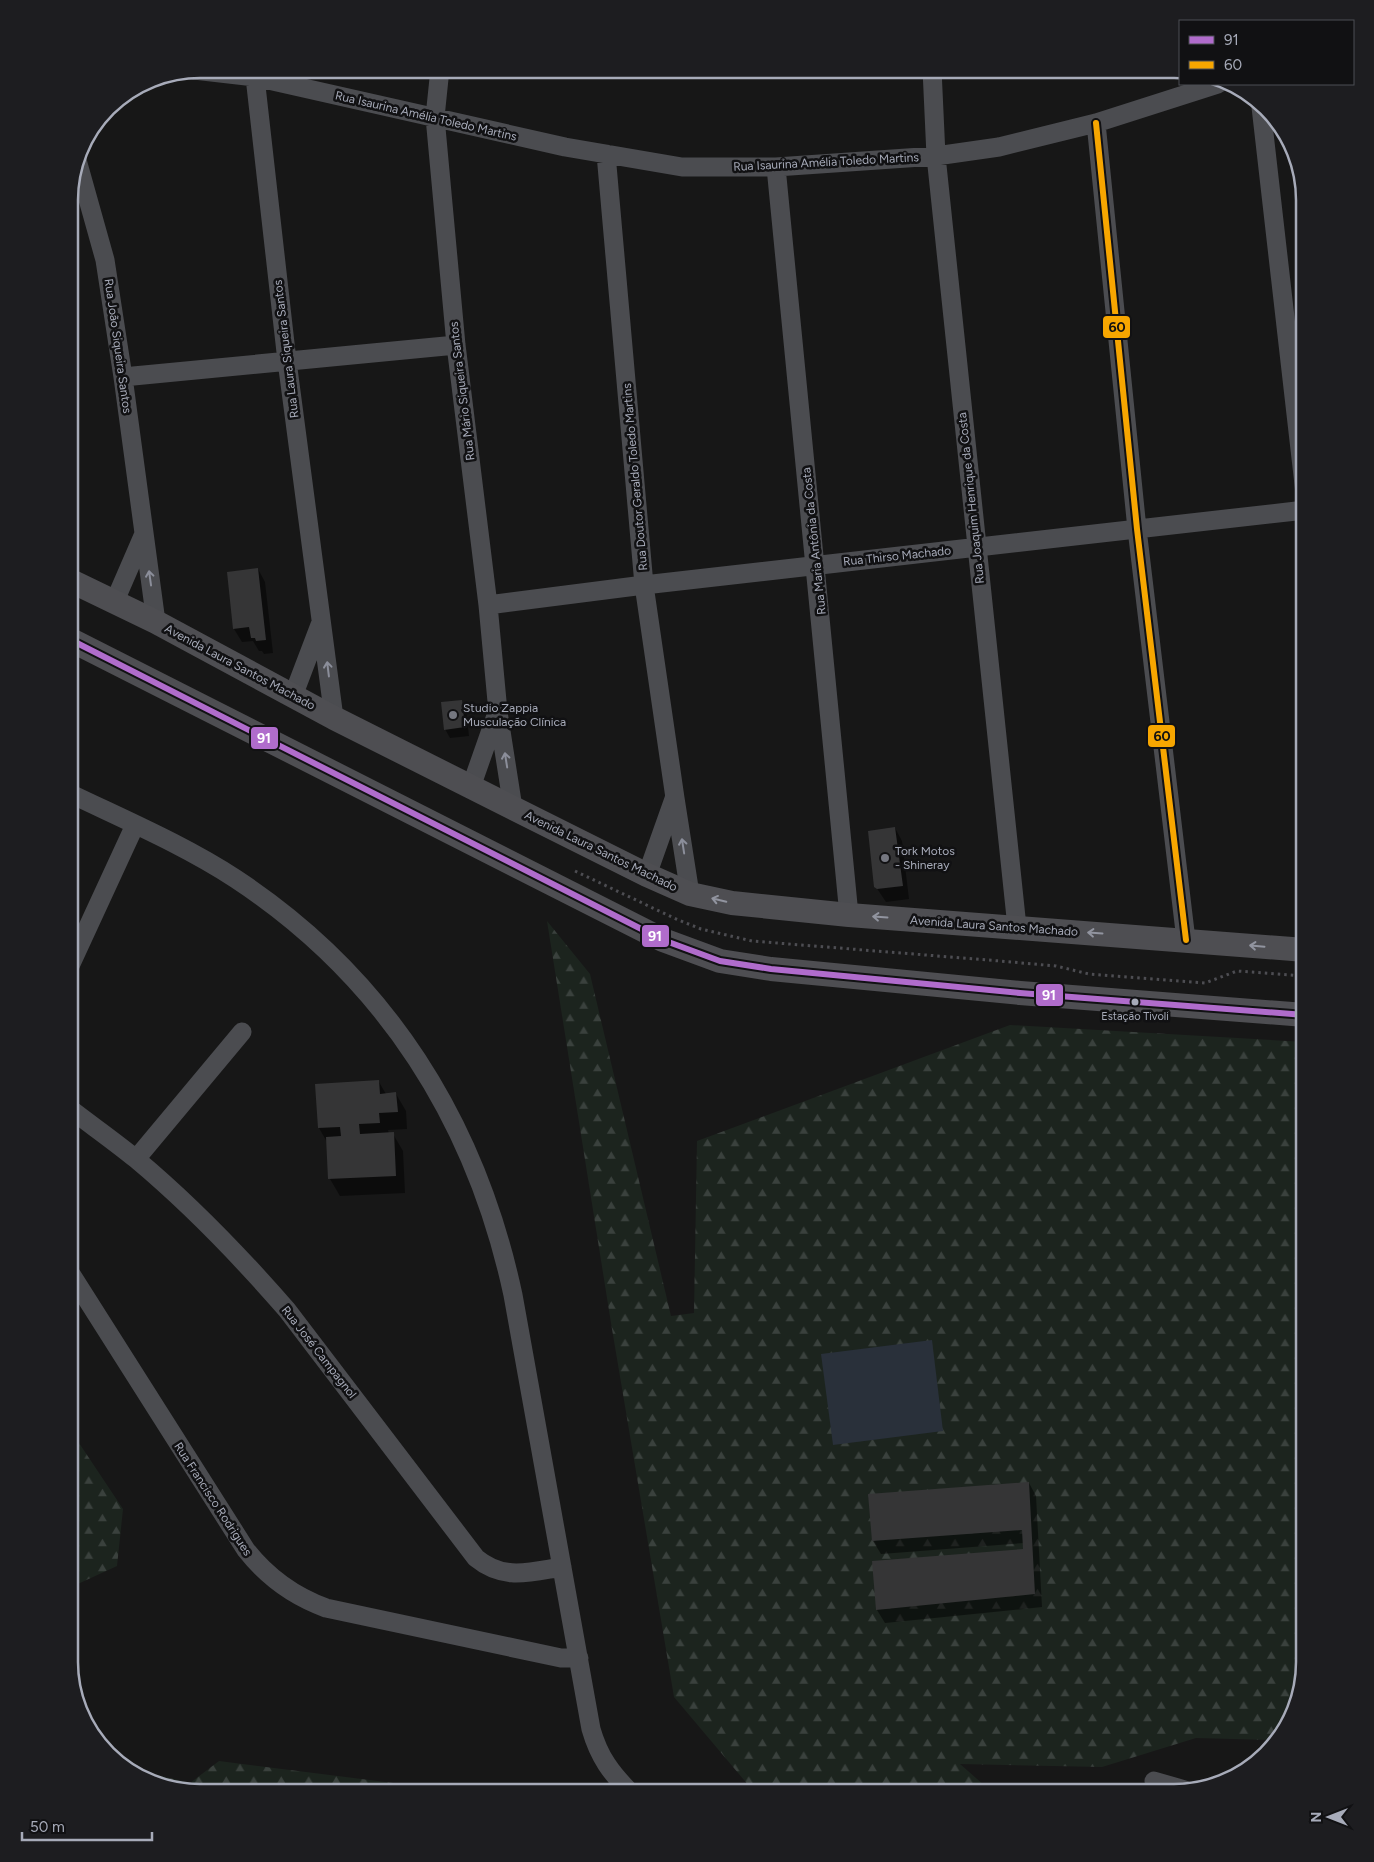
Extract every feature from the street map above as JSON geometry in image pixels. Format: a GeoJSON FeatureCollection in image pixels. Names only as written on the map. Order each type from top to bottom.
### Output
{"type":"FeatureCollection","features":[{"type":"Feature","properties":{"kind":"main road","name":"Avenida Laura Santos Machado"},"geometry":{"type":"LineString","coordinates":[[78,585],[156,622],[334,718],[647,875],[690,894],[732,903],[849,915],[1296,949]]}},
{"type":"Feature","properties":{"kind":"main road"},"geometry":{"type":"LineString","coordinates":[[78,645],[663,940],[720,961],[771,969],[1010,992],[1296,1015]]}},
{"type":"Feature","properties":{"kind":"street","name":"Rua Laura Siqueira Santos"},"geometry":{"type":"LineString","coordinates":[[254,78],[286,361],[334,718]]}},
{"type":"Feature","properties":{"kind":"street","name":"Rua Isaurina Amélia Toledo Martins"},"geometry":{"type":"LineString","coordinates":[[259,78],[565,147],[682,167],[776,167],[936,156],[999,147],[1096,123],[1215,85]]}},
{"type":"Feature","properties":{"kind":"street","name":"Rua Mário Siqueira Santos"},"geometry":{"type":"LineString","coordinates":[[439,78],[435,117],[456,344],[488,605],[498,712],[514,808]]}},
{"type":"Feature","properties":{"kind":"street","name":"Rua Joaquim Henrique da Costa"},"geometry":{"type":"LineString","coordinates":[[932,78],[936,156],[1017,927]]}},
{"type":"Feature","properties":{"kind":"street"},"geometry":{"type":"LineString","coordinates":[[1262,114],[1296,414]]}},
{"type":"Feature","properties":{"kind":"street"},"geometry":{"type":"LineString","coordinates":[[1096,123],[1136,529],[1186,940]]}},
{"type":"Feature","properties":{"kind":"street","name":"Rua Doutor Geraldo Toledo Martins"},"geometry":{"type":"LineString","coordinates":[[606,154],[644,585],[690,894]]}},
{"type":"Feature","properties":{"kind":"street","name":"Rua Maria Antônia da Costa"},"geometry":{"type":"LineString","coordinates":[[776,167],[849,915]]}},
{"type":"Feature","properties":{"kind":"street","name":"Rua João Siqueira Santos"},"geometry":{"type":"LineString","coordinates":[[81,173],[105,260],[123,377],[156,622]]}},
{"type":"Feature","properties":{"kind":"street"},"geometry":{"type":"LineString","coordinates":[[123,377],[456,344]]}},
{"type":"Feature","properties":{"kind":"street","name":"Rua Thirso Machado"},"geometry":{"type":"LineString","coordinates":[[488,605],[644,585],[1296,511]]}},
{"type":"Feature","properties":{"kind":"street"},"geometry":{"type":"LineString","coordinates":[[114,603],[144,534]]}},
{"type":"Feature","properties":{"kind":"street","name":"Rua Laura Siqueira Santos"},"geometry":{"type":"LineString","coordinates":[[294,696],[322,621]]}},
{"type":"Feature","properties":{"kind":"street","name":"Rua Mário Siqueira Santos"},"geometry":{"type":"LineString","coordinates":[[471,787],[498,712]]}},
{"type":"Feature","properties":{"kind":"street"},"geometry":{"type":"LineString","coordinates":[[78,797],[216,866],[269,902],[330,954],[374,1002],[408,1046],[430,1080],[468,1151],[482,1186],[505,1258],[594,1740],[612,1774],[622,1784]]}},
{"type":"Feature","properties":{"kind":"street","name":"Rua Doutor Geraldo Toledo Martins"},"geometry":{"type":"LineString","coordinates":[[647,875],[675,798]]}},
{"type":"Feature","properties":{"kind":"street"},"geometry":{"type":"LineString","coordinates":[[78,948],[135,825]]}},
{"type":"Feature","properties":{"kind":"street"},"geometry":{"type":"LineString","coordinates":[[136,1159],[242,1032]]}},
{"type":"Feature","properties":{"kind":"street","name":"Rua José Campagnol"},"geometry":{"type":"LineString","coordinates":[[78,1115],[136,1159],[224,1241],[287,1310],[476,1558],[484,1564],[503,1572],[524,1572],[562,1567]]}},
{"type":"Feature","properties":{"kind":"street","name":"Rua Francisco Rodrigues"},"geometry":{"type":"LineString","coordinates":[[78,1285],[240,1542],[257,1565],[277,1582],[297,1596],[326,1608],[561,1658],[579,1658]]}},
{"type":"Feature","properties":{"kind":"street"},"geometry":{"type":"LineString","coordinates":[[1154,1780],[1167,1784]]}},
{"type":"Feature","properties":{"kind":"green space"},"geometry":{"type":"Polygon","coordinates":[[[547,921],[590,974],[671,1316],[694,1313],[697,1141],[1010,1025],[1296,1041],[1296,1663],[1292,1694],[1280,1724],[1269,1740],[1196,1738],[1102,1767],[960,1764],[983,1784],[747,1784],[674,1697],[611,1323],[547,921]]]}},
{"type":"Feature","properties":{"kind":"green space"},"geometry":{"type":"Polygon","coordinates":[[[78,1442],[123,1509],[117,1566],[78,1584],[78,1442]]]}},
{"type":"Feature","properties":{"kind":"green space"},"geometry":{"type":"Polygon","coordinates":[[[219,1761],[401,1784],[191,1784],[160,1778],[145,1772],[190,1783],[219,1761]]]}},
{"type":"Feature","properties":{"kind":"shaded area"},"geometry":{"type":"Polygon","coordinates":[[[932,1340],[943,1431],[833,1445],[821,1354],[932,1340]]]}},
{"type":"Feature","properties":{"kind":"building"},"geometry":{"type":"Polygon","coordinates":[[[258,568],[266,640],[256,641],[255,638],[251,638],[249,627],[233,629],[227,572],[258,568]]]}},
{"type":"Feature","properties":{"kind":"building","name":"Studio Zappia Musculação Clínica"},"geometry":{"type":"Polygon","coordinates":[[[462,700],[465,727],[444,730],[441,702],[462,700]]]}},
{"type":"Feature","properties":{"kind":"building","name":"Tork Motos - Shineray"},"geometry":{"type":"Polygon","coordinates":[[[895,827],[903,886],[877,889],[874,887],[868,831],[895,827]]]}},
{"type":"Feature","properties":{"kind":"building"},"geometry":{"type":"Polygon","coordinates":[[[379,1080],[380,1094],[396,1092],[398,1112],[379,1113],[380,1123],[359,1124],[360,1134],[394,1132],[396,1176],[328,1179],[326,1137],[341,1136],[340,1127],[318,1128],[315,1084],[379,1080]]]}},
{"type":"Feature","properties":{"kind":"building"},"geometry":{"type":"Polygon","coordinates":[[[1029,1482],[1035,1594],[876,1610],[872,1561],[1023,1549],[1022,1530],[872,1541],[868,1494],[1029,1482]]]}},
{"type":"Feature","properties":{"kind":"transit line","name":"60"},"geometry":{"type":"LineString","coordinates":[[1096,123],[1137,529],[1186,940]]}},
{"type":"Feature","properties":{"kind":"transit line","name":"91"},"geometry":{"type":"LineString","coordinates":[[78,644],[663,940],[720,961],[771,969],[1020,993],[1296,1014]]}},
{"type":"Feature","properties":{"kind":"place","name":"Studio Zappia Musculação Clínica"},"geometry":{"type":"Point","coordinates":[453,715]}},
{"type":"Feature","properties":{"kind":"place","name":"Tork Motos - Shineray"},"geometry":{"type":"Point","coordinates":[885,858]}},
{"type":"Feature","properties":{"kind":"place","name":"Estação Tivoli"},"geometry":{"type":"Point","coordinates":[1135,1002]}}]}
